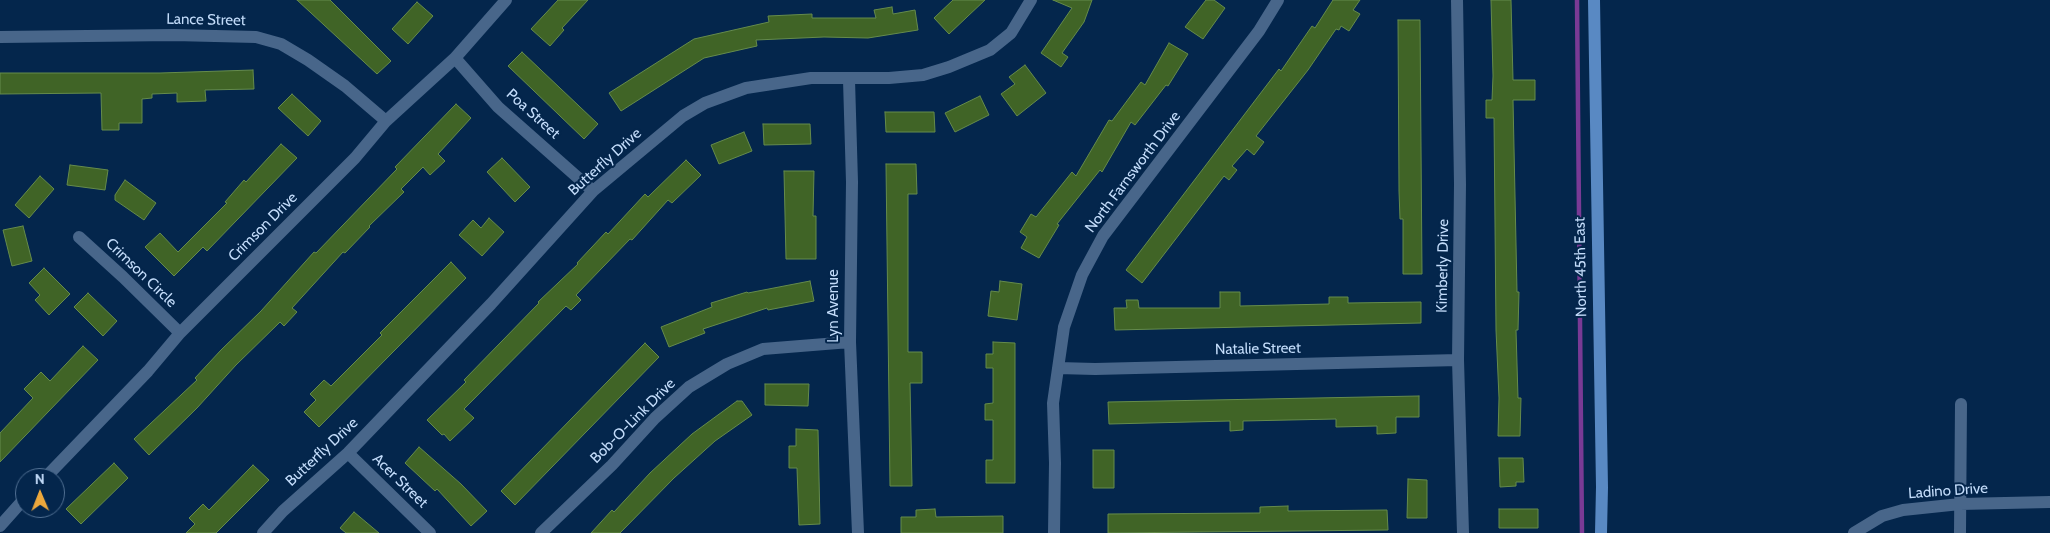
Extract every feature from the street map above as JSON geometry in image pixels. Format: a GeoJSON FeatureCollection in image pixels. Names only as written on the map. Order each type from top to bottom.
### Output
{"type":"FeatureCollection","features":[{"type":"Feature","properties":{"kind":"main road","name":"North 45th East"},"geometry":{"type":"LineString","coordinates":[[1594,0],[1602,533]]}},
{"type":"Feature","properties":{"kind":"street","name":"Crimson Drive"},"geometry":{"type":"LineString","coordinates":[[55,468],[148,371],[180,333],[355,158],[386,121],[455,58],[506,0]]}},
{"type":"Feature","properties":{"kind":"street","name":"Butterfly Drive"},"geometry":{"type":"LineString","coordinates":[[263,533],[284,511],[348,453],[491,304],[593,191],[683,116],[705,103],[746,88],[811,78],[849,80],[923,75],[949,67],[990,50],[1011,33],[1030,0]]}},
{"type":"Feature","properties":{"kind":"street","name":"North Farnsworth Drive"},"geometry":{"type":"LineString","coordinates":[[1054,533],[1054,403],[1064,327],[1082,275],[1103,236],[1259,31],[1278,0]]}},
{"type":"Feature","properties":{"kind":"street","name":"Kimberly Drive"},"geometry":{"type":"LineString","coordinates":[[1457,0],[1460,184],[1458,360],[1463,533]]}},
{"type":"Feature","properties":{"kind":"street","name":"Lance Street"},"geometry":{"type":"LineString","coordinates":[[0,37],[174,35],[256,37],[281,44],[308,60],[345,86],[386,121]]}},
{"type":"Feature","properties":{"kind":"street","name":"Poa Street"},"geometry":{"type":"LineString","coordinates":[[455,58],[498,106],[593,191]]}},
{"type":"Feature","properties":{"kind":"street","name":"Lyn Avenue"},"geometry":{"type":"LineString","coordinates":[[849,80],[852,182],[850,342],[858,533]]}},
{"type":"Feature","properties":{"kind":"street","name":"Crimson Circle"},"geometry":{"type":"LineString","coordinates":[[79,237],[180,333]]}},
{"type":"Feature","properties":{"kind":"street","name":"Bob-O-Link Drive"},"geometry":{"type":"LineString","coordinates":[[541,533],[612,465],[655,418],[689,387],[727,364],[764,348],[850,342]]}},
{"type":"Feature","properties":{"kind":"street","name":"Natalie Street"},"geometry":{"type":"LineString","coordinates":[[1058,368],[1095,369],[1458,360]]}},
{"type":"Feature","properties":{"kind":"street"},"geometry":{"type":"LineString","coordinates":[[1960,533],[1961,404]]}},
{"type":"Feature","properties":{"kind":"street","name":"Acer Street"},"geometry":{"type":"LineString","coordinates":[[348,453],[430,533]]}},
{"type":"Feature","properties":{"kind":"street","name":"Ladino Drive"},"geometry":{"type":"LineString","coordinates":[[1854,533],[1882,516],[1903,510],[1960,504],[2050,502]]}},
{"type":"Feature","properties":{"kind":"street"},"geometry":{"type":"LineString","coordinates":[[0,526],[15,509]]}},
{"type":"Feature","properties":{"kind":"building"},"geometry":{"type":"Polygon","coordinates":[[[297,0],[330,0],[391,61],[377,74],[297,0]]]}},
{"type":"Feature","properties":{"kind":"building"},"geometry":{"type":"Polygon","coordinates":[[[558,0],[588,0],[562,28],[564,30],[550,46],[531,29],[558,0]]]}},
{"type":"Feature","properties":{"kind":"building"},"geometry":{"type":"Polygon","coordinates":[[[953,0],[985,0],[949,34],[934,18],[953,0]]]}},
{"type":"Feature","properties":{"kind":"building"},"geometry":{"type":"Polygon","coordinates":[[[1053,0],[1092,0],[1084,22],[1062,53],[1068,57],[1061,67],[1041,53],[1072,8],[1053,0]]]}},
{"type":"Feature","properties":{"kind":"building"},"geometry":{"type":"Polygon","coordinates":[[[1206,0],[1214,0],[1225,8],[1203,39],[1185,27],[1206,0]]]}},
{"type":"Feature","properties":{"kind":"building"},"geometry":{"type":"Polygon","coordinates":[[[1333,0],[1360,0],[1353,10],[1360,14],[1349,31],[1341,26],[1339,30],[1336,29],[1308,70],[1256,136],[1264,142],[1254,155],[1247,149],[1232,166],[1237,170],[1229,180],[1224,176],[1142,283],[1126,270],[1279,69],[1281,71],[1312,26],[1315,28],[1333,0]]]}},
{"type":"Feature","properties":{"kind":"building"},"geometry":{"type":"Polygon","coordinates":[[[1491,0],[1511,0],[1513,80],[1535,80],[1535,100],[1513,100],[1517,292],[1519,292],[1518,330],[1516,330],[1518,398],[1521,398],[1520,436],[1498,436],[1494,118],[1486,118],[1486,100],[1492,100],[1491,0]]]}},
{"type":"Feature","properties":{"kind":"building"},"geometry":{"type":"Polygon","coordinates":[[[417,2],[433,16],[408,44],[392,29],[417,2]]]}},
{"type":"Feature","properties":{"kind":"building"},"geometry":{"type":"Polygon","coordinates":[[[892,7],[893,14],[915,10],[918,30],[868,38],[824,37],[756,40],[757,46],[704,58],[621,111],[609,93],[694,39],[769,22],[768,16],[812,14],[812,18],[876,18],[874,10],[892,7]]]}},
{"type":"Feature","properties":{"kind":"building"},"geometry":{"type":"Polygon","coordinates":[[[1398,20],[1420,20],[1422,274],[1403,274],[1403,219],[1400,219],[1399,191],[1398,20]]]}},
{"type":"Feature","properties":{"kind":"building"},"geometry":{"type":"Polygon","coordinates":[[[1169,43],[1188,54],[1168,86],[1166,85],[1135,125],[1131,122],[1102,172],[1100,170],[1057,224],[1059,225],[1039,258],[1021,248],[1027,237],[1020,232],[1031,214],[1036,217],[1072,172],[1076,176],[1109,120],[1112,121],[1141,82],[1145,85],[1169,43]]]}},
{"type":"Feature","properties":{"kind":"building"},"geometry":{"type":"Polygon","coordinates":[[[522,52],[598,124],[584,139],[508,66],[522,52]]]}},
{"type":"Feature","properties":{"kind":"building"},"geometry":{"type":"Polygon","coordinates":[[[1025,65],[1046,93],[1017,116],[1001,94],[1015,84],[1009,77],[1025,65]]]}},
{"type":"Feature","properties":{"kind":"building"},"geometry":{"type":"Polygon","coordinates":[[[253,70],[254,89],[205,90],[206,101],[177,102],[177,93],[152,94],[152,98],[142,99],[142,123],[119,123],[119,130],[102,130],[101,93],[0,94],[0,73],[160,73],[253,70]]]}},
{"type":"Feature","properties":{"kind":"building"},"geometry":{"type":"Polygon","coordinates":[[[292,94],[321,121],[308,136],[278,108],[292,94]]]}},
{"type":"Feature","properties":{"kind":"building"},"geometry":{"type":"Polygon","coordinates":[[[980,96],[989,115],[955,132],[945,113],[980,96]]]}},
{"type":"Feature","properties":{"kind":"building"},"geometry":{"type":"Polygon","coordinates":[[[456,104],[471,118],[438,154],[445,161],[430,175],[423,167],[401,189],[404,192],[369,226],[345,253],[343,252],[292,308],[297,312],[284,326],[280,322],[149,455],[134,439],[197,380],[195,378],[221,350],[261,311],[314,252],[316,253],[397,169],[395,167],[456,104]]]}},
{"type":"Feature","properties":{"kind":"building"},"geometry":{"type":"Polygon","coordinates":[[[885,112],[934,112],[935,132],[886,132],[885,112]]]}},
{"type":"Feature","properties":{"kind":"building"},"geometry":{"type":"Polygon","coordinates":[[[763,124],[810,124],[811,144],[764,145],[763,124]]]}},
{"type":"Feature","properties":{"kind":"building"},"geometry":{"type":"Polygon","coordinates":[[[744,132],[752,151],[719,164],[711,145],[744,132]]]}},
{"type":"Feature","properties":{"kind":"building"},"geometry":{"type":"Polygon","coordinates":[[[281,144],[297,158],[207,251],[203,247],[174,276],[145,247],[160,233],[178,252],[227,203],[225,202],[244,180],[246,182],[281,144]]]}},
{"type":"Feature","properties":{"kind":"building"},"geometry":{"type":"Polygon","coordinates":[[[502,158],[530,187],[515,202],[487,172],[502,158]]]}},
{"type":"Feature","properties":{"kind":"building"},"geometry":{"type":"Polygon","coordinates":[[[686,160],[701,175],[672,203],[668,200],[632,240],[630,239],[576,295],[581,300],[571,310],[566,306],[464,409],[474,418],[450,441],[444,434],[442,435],[427,420],[466,382],[464,380],[538,302],[578,264],[606,232],[608,234],[645,194],[648,197],[686,160]]]}},
{"type":"Feature","properties":{"kind":"building"},"geometry":{"type":"Polygon","coordinates":[[[886,164],[916,164],[917,194],[908,194],[908,352],[922,352],[922,383],[910,383],[912,486],[890,486],[886,164]]]}},
{"type":"Feature","properties":{"kind":"building"},"geometry":{"type":"Polygon","coordinates":[[[70,165],[108,170],[105,190],[67,185],[70,165]]]}},
{"type":"Feature","properties":{"kind":"building"},"geometry":{"type":"Polygon","coordinates":[[[784,171],[814,171],[813,216],[816,216],[816,259],[786,259],[784,171]]]}},
{"type":"Feature","properties":{"kind":"building"},"geometry":{"type":"Polygon","coordinates":[[[40,176],[54,189],[29,218],[15,205],[40,176]]]}},
{"type":"Feature","properties":{"kind":"building"},"geometry":{"type":"Polygon","coordinates":[[[125,180],[156,203],[144,220],[115,200],[115,195],[125,180]]]}},
{"type":"Feature","properties":{"kind":"building"},"geometry":{"type":"Polygon","coordinates":[[[489,218],[504,232],[482,256],[459,235],[473,220],[481,228],[489,218]]]}},
{"type":"Feature","properties":{"kind":"building"},"geometry":{"type":"Polygon","coordinates":[[[23,226],[32,261],[12,266],[3,230],[23,226]]]}},
{"type":"Feature","properties":{"kind":"building"},"geometry":{"type":"Polygon","coordinates":[[[451,262],[466,278],[319,427],[304,412],[316,400],[310,394],[324,380],[331,386],[382,335],[380,333],[451,262]]]}},
{"type":"Feature","properties":{"kind":"building"},"geometry":{"type":"Polygon","coordinates":[[[44,268],[70,294],[49,315],[35,300],[40,295],[29,283],[44,268]]]}},
{"type":"Feature","properties":{"kind":"building"},"geometry":{"type":"Polygon","coordinates":[[[810,281],[814,301],[768,310],[767,308],[703,329],[705,333],[669,347],[661,327],[712,307],[711,303],[747,292],[810,281]]]}},
{"type":"Feature","properties":{"kind":"building"},"geometry":{"type":"Polygon","coordinates":[[[1000,281],[1022,284],[1017,320],[988,316],[991,291],[999,292],[1000,281]]]}},
{"type":"Feature","properties":{"kind":"building"},"geometry":{"type":"Polygon","coordinates":[[[1220,292],[1240,292],[1240,306],[1329,304],[1329,297],[1348,297],[1348,303],[1421,302],[1421,323],[1115,330],[1114,308],[1127,308],[1126,300],[1138,300],[1139,308],[1220,308],[1220,292]]]}},
{"type":"Feature","properties":{"kind":"building"},"geometry":{"type":"Polygon","coordinates":[[[88,293],[117,321],[103,336],[74,307],[88,293]]]}},
{"type":"Feature","properties":{"kind":"building"},"geometry":{"type":"Polygon","coordinates":[[[993,342],[1015,343],[1015,483],[986,483],[986,460],[993,460],[993,420],[985,420],[985,404],[993,403],[993,368],[986,368],[986,354],[993,354],[993,342]]]}},
{"type":"Feature","properties":{"kind":"building"},"geometry":{"type":"Polygon","coordinates":[[[645,343],[659,357],[515,505],[501,491],[645,343]]]}},
{"type":"Feature","properties":{"kind":"building"},"geometry":{"type":"Polygon","coordinates":[[[83,346],[98,360],[0,462],[0,433],[33,398],[24,389],[41,372],[50,381],[83,346]]]}},
{"type":"Feature","properties":{"kind":"building"},"geometry":{"type":"Polygon","coordinates":[[[765,384],[809,384],[808,406],[765,405],[765,384]]]}},
{"type":"Feature","properties":{"kind":"building"},"geometry":{"type":"Polygon","coordinates":[[[1419,396],[1419,417],[1396,417],[1396,433],[1377,434],[1377,426],[1336,427],[1336,419],[1243,421],[1243,430],[1230,431],[1230,421],[1109,424],[1108,402],[1419,396]]]}},
{"type":"Feature","properties":{"kind":"building"},"geometry":{"type":"Polygon","coordinates":[[[737,401],[742,401],[752,415],[715,441],[674,478],[620,533],[591,533],[612,510],[614,512],[650,473],[692,434],[737,401]]]}},
{"type":"Feature","properties":{"kind":"building"},"geometry":{"type":"Polygon","coordinates":[[[796,429],[818,430],[820,524],[799,525],[797,468],[789,468],[789,446],[796,446],[796,429]]]}},
{"type":"Feature","properties":{"kind":"building"},"geometry":{"type":"Polygon","coordinates":[[[419,447],[461,484],[487,511],[471,526],[437,489],[435,491],[405,463],[419,447]]]}},
{"type":"Feature","properties":{"kind":"building"},"geometry":{"type":"Polygon","coordinates":[[[1093,450],[1114,450],[1114,488],[1093,488],[1093,450]]]}},
{"type":"Feature","properties":{"kind":"building"},"geometry":{"type":"Polygon","coordinates":[[[1499,458],[1523,458],[1524,482],[1516,482],[1516,486],[1500,487],[1499,458]]]}},
{"type":"Feature","properties":{"kind":"building"},"geometry":{"type":"Polygon","coordinates":[[[114,463],[128,478],[81,524],[66,509],[114,463]]]}},
{"type":"Feature","properties":{"kind":"building"},"geometry":{"type":"Polygon","coordinates":[[[253,465],[269,480],[216,533],[186,533],[195,524],[189,518],[203,504],[209,510],[253,465]]]}},
{"type":"Feature","properties":{"kind":"building"},"geometry":{"type":"Polygon","coordinates":[[[1408,479],[1427,480],[1427,518],[1407,518],[1408,479]]]}},
{"type":"Feature","properties":{"kind":"building"},"geometry":{"type":"Polygon","coordinates":[[[1288,506],[1288,511],[1387,510],[1388,530],[1108,533],[1108,514],[1260,513],[1260,507],[1288,506]]]}},
{"type":"Feature","properties":{"kind":"building"},"geometry":{"type":"Polygon","coordinates":[[[935,509],[936,517],[1003,516],[1003,533],[901,533],[901,517],[916,517],[916,510],[935,509]]]}},
{"type":"Feature","properties":{"kind":"building"},"geometry":{"type":"Polygon","coordinates":[[[1499,509],[1538,509],[1538,528],[1499,528],[1499,509]]]}},
{"type":"Feature","properties":{"kind":"building"},"geometry":{"type":"Polygon","coordinates":[[[354,512],[379,533],[346,533],[340,528],[354,512]]]}},
{"type":"Feature","properties":{"kind":"waterway"},"geometry":{"type":"LineString","coordinates":[[1577,0],[1582,533]]}}]}
